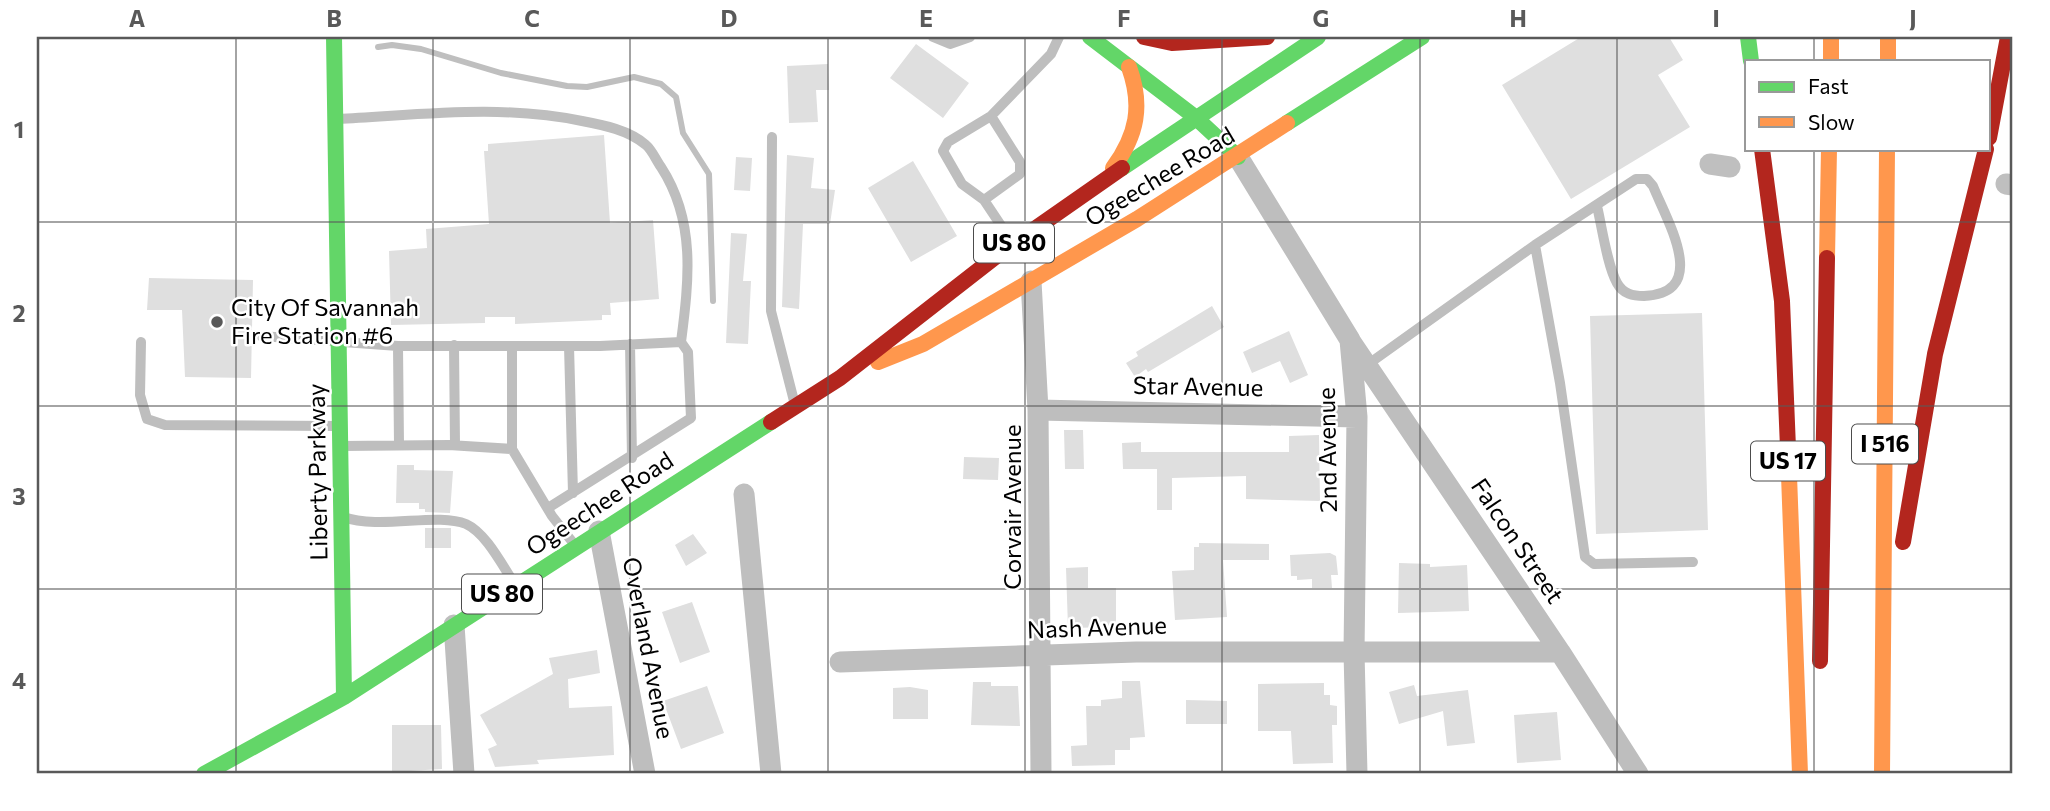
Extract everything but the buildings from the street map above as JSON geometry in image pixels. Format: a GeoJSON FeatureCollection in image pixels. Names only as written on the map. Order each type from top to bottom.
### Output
{"type":"FeatureCollection","features":[{"type":"Feature","properties":{"kind":"main road","name":"Liberty Parkway"},"geometry":{"type":"LineString","coordinates":[[334,37],[344,696]]}},
{"type":"Feature","properties":{"kind":"main road"},"geometry":{"type":"LineString","coordinates":[[1090,37],[1195,117],[1238,157]]}},
{"type":"Feature","properties":{"kind":"main road"},"geometry":{"type":"LineString","coordinates":[[1144,37],[1172,43],[1267,37]]}},
{"type":"Feature","properties":{"kind":"main road","name":"Ogeechee Road"},"geometry":{"type":"LineString","coordinates":[[204,774],[344,696],[839,378],[1013,244],[1195,117],[1318,37]]}},
{"type":"Feature","properties":{"kind":"main road","name":"Ogeechee Road"},"geometry":{"type":"LineString","coordinates":[[839,378],[923,344],[1031,281],[1238,157],[1422,37]]}},
{"type":"Feature","properties":{"kind":"main road"},"geometry":{"type":"LineString","coordinates":[[1748,37],[1751,60]]}},
{"type":"Feature","properties":{"kind":"main road"},"geometry":{"type":"LineString","coordinates":[[1831,37],[1831,60]]}},
{"type":"Feature","properties":{"kind":"main road"},"geometry":{"type":"LineString","coordinates":[[1888,37],[1888,60]]}},
{"type":"Feature","properties":{"kind":"main road"},"geometry":{"type":"LineString","coordinates":[[1990,133],[2008,37]]}},
{"type":"Feature","properties":{"kind":"main road"},"geometry":{"type":"LineString","coordinates":[[1103,181],[1133,138],[1139,115],[1138,87],[1129,67]]}},
{"type":"Feature","properties":{"kind":"main road","name":"US 17"},"geometry":{"type":"LineString","coordinates":[[1762,150],[1783,301],[1800,774]]}},
{"type":"Feature","properties":{"kind":"main road","name":"I 516"},"geometry":{"type":"LineString","coordinates":[[1819,677],[1829,150]]}},
{"type":"Feature","properties":{"kind":"main road","name":"I 516"},"geometry":{"type":"LineString","coordinates":[[1882,774],[1887,150]]}},
{"type":"Feature","properties":{"kind":"main road"},"geometry":{"type":"LineString","coordinates":[[1883,739],[1904,535],[1934,354],[1986,150]]}},
{"type":"Feature","properties":{"kind":"street","name":"2nd Avenue"},"geometry":{"type":"LineString","coordinates":[[1238,157],[1350,340],[1357,417],[1354,652],[1357,774]]}},
{"type":"Feature","properties":{"kind":"street","name":"Corvair Avenue"},"geometry":{"type":"LineString","coordinates":[[1031,281],[1038,410],[1041,774]]}},
{"type":"Feature","properties":{"kind":"street","name":"Falcon Street"},"geometry":{"type":"LineString","coordinates":[[1350,340],[1560,652],[1638,774]]}},
{"type":"Feature","properties":{"kind":"street","name":"Star Avenue"},"geometry":{"type":"LineString","coordinates":[[1038,410],[1357,417]]}},
{"type":"Feature","properties":{"kind":"street","name":"Overland Avenue"},"geometry":{"type":"LineString","coordinates":[[599,531],[645,774]]}},
{"type":"Feature","properties":{"kind":"street"},"geometry":{"type":"LineString","coordinates":[[454,625],[464,774]]}},
{"type":"Feature","properties":{"kind":"street","name":"Nash Avenue"},"geometry":{"type":"LineString","coordinates":[[841,662],[1136,652],[1560,652]]}},
{"type":"Feature","properties":{"kind":"lane"},"geometry":{"type":"LineString","coordinates":[[933,37],[950,44],[970,37]]}},
{"type":"Feature","properties":{"kind":"lane"},"geometry":{"type":"LineString","coordinates":[[1013,244],[984,200],[961,184],[943,151],[948,142],[990,116],[1051,54],[1059,37]]}},
{"type":"Feature","properties":{"kind":"lane"},"geometry":{"type":"LineString","coordinates":[[336,119],[446,110],[538,112],[611,127],[646,145],[677,191],[687,233],[687,293],[681,342],[688,352],[691,418],[548,508]]}},
{"type":"Feature","properties":{"kind":"lane"},"geometry":{"type":"LineString","coordinates":[[984,200],[1020,174],[1020,162],[990,116]]}},
{"type":"Feature","properties":{"kind":"lane"},"geometry":{"type":"LineString","coordinates":[[772,137],[771,311],[795,406]]}},
{"type":"Feature","properties":{"kind":"lane"},"geometry":{"type":"LineString","coordinates":[[1367,365],[1535,245],[1636,179],[1647,179],[1653,186],[1682,259],[1681,274],[1675,285],[1658,295],[1635,296],[1625,293],[1616,282],[1597,206]]}},
{"type":"Feature","properties":{"kind":"lane"},"geometry":{"type":"LineString","coordinates":[[1535,245],[1560,383],[1585,557],[1594,564],[1693,562]]}},
{"type":"Feature","properties":{"kind":"lane"},"geometry":{"type":"LineString","coordinates":[[261,336],[339,339],[398,346],[569,346],[681,342]]}},
{"type":"Feature","properties":{"kind":"lane"},"geometry":{"type":"LineString","coordinates":[[141,342],[140,395],[147,419],[165,425],[340,426]]}},
{"type":"Feature","properties":{"kind":"lane"},"geometry":{"type":"LineString","coordinates":[[631,344],[632,457]]}},
{"type":"Feature","properties":{"kind":"lane"},"geometry":{"type":"LineString","coordinates":[[454,345],[455,445]]}},
{"type":"Feature","properties":{"kind":"lane"},"geometry":{"type":"LineString","coordinates":[[398,346],[399,445]]}},
{"type":"Feature","properties":{"kind":"lane"},"geometry":{"type":"LineString","coordinates":[[512,346],[512,449],[548,508],[576,546]]}},
{"type":"Feature","properties":{"kind":"lane"},"geometry":{"type":"LineString","coordinates":[[569,346],[573,493]]}},
{"type":"Feature","properties":{"kind":"lane"},"geometry":{"type":"LineString","coordinates":[[340,446],[455,445],[512,449]]}},
{"type":"Feature","properties":{"kind":"lane"},"geometry":{"type":"LineString","coordinates":[[341,517],[360,523],[445,521],[467,525],[480,536],[516,585]]}},
{"type":"Feature","properties":{"kind":"waterway"},"geometry":{"type":"LineString","coordinates":[[378,47],[392,45],[421,49],[501,73],[567,86],[587,87],[634,77],[661,84],[676,97],[683,133],[709,174],[713,301]]}},
{"type":"Feature","properties":{"kind":"waterway"},"geometry":{"type":"LineString","coordinates":[[1710,164],[1730,167]]}},
{"type":"Feature","properties":{"kind":"waterway"},"geometry":{"type":"LineString","coordinates":[[2006,184],[2013,185]]}},
{"type":"Feature","properties":{"kind":"waterway"},"geometry":{"type":"LineString","coordinates":[[744,494],[771,774]]}},
{"type":"Feature","properties":{"kind":"traffic: fast"},"geometry":{"type":"LineString","coordinates":[[334,37],[344,697]]}},
{"type":"Feature","properties":{"kind":"traffic: fast"},"geometry":{"type":"LineString","coordinates":[[1090,37],[1195,117],[1238,157]]}},
{"type":"Feature","properties":{"kind":"traffic: fast"},"geometry":{"type":"LineString","coordinates":[[1122,168],[1318,37]]}},
{"type":"Feature","properties":{"kind":"traffic: fast"},"geometry":{"type":"LineString","coordinates":[[1287,123],[1422,37]]}},
{"type":"Feature","properties":{"kind":"traffic: fast"},"geometry":{"type":"LineString","coordinates":[[1748,37],[1751,60]]}},
{"type":"Feature","properties":{"kind":"traffic: fast"},"geometry":{"type":"LineString","coordinates":[[204,774],[344,697],[771,422]]}},
{"type":"Feature","properties":{"kind":"traffic: slow"},"geometry":{"type":"LineString","coordinates":[[1831,37],[1831,60]]}},
{"type":"Feature","properties":{"kind":"traffic: slow"},"geometry":{"type":"LineString","coordinates":[[1888,37],[1888,60]]}},
{"type":"Feature","properties":{"kind":"traffic: slow"},"geometry":{"type":"LineString","coordinates":[[1113,168],[1128,144],[1135,120],[1136,95],[1129,67]]}},
{"type":"Feature","properties":{"kind":"traffic: slow"},"geometry":{"type":"LineString","coordinates":[[878,362],[923,344],[1137,219],[1287,123]]}},
{"type":"Feature","properties":{"kind":"traffic: slow"},"geometry":{"type":"LineString","coordinates":[[1827,258],[1829,150]]}},
{"type":"Feature","properties":{"kind":"traffic: slow"},"geometry":{"type":"LineString","coordinates":[[1882,774],[1887,150]]}},
{"type":"Feature","properties":{"kind":"traffic: slow"},"geometry":{"type":"LineString","coordinates":[[1788,448],[1800,774]]}},
{"type":"Feature","properties":{"kind":"traffic: jam"},"geometry":{"type":"LineString","coordinates":[[1144,37],[1172,43],[1267,37]]}},
{"type":"Feature","properties":{"kind":"traffic: jam"},"geometry":{"type":"LineString","coordinates":[[1990,133],[2008,37]]}},
{"type":"Feature","properties":{"kind":"traffic: jam"},"geometry":{"type":"LineString","coordinates":[[1762,150],[1782,301],[1788,448]]}},
{"type":"Feature","properties":{"kind":"traffic: jam"},"geometry":{"type":"LineString","coordinates":[[1903,542],[1935,354],[1986,150]]}},
{"type":"Feature","properties":{"kind":"traffic: jam"},"geometry":{"type":"LineString","coordinates":[[771,422],[840,378],[1003,251],[1122,168]]}},
{"type":"Feature","properties":{"kind":"traffic: jam"},"geometry":{"type":"LineString","coordinates":[[1820,661],[1827,258]]}},
{"type":"Feature","properties":{"kind":"place","name":"City Of Savannah Fire Station #6"},"geometry":{"type":"Point","coordinates":[217,322]}}]}
